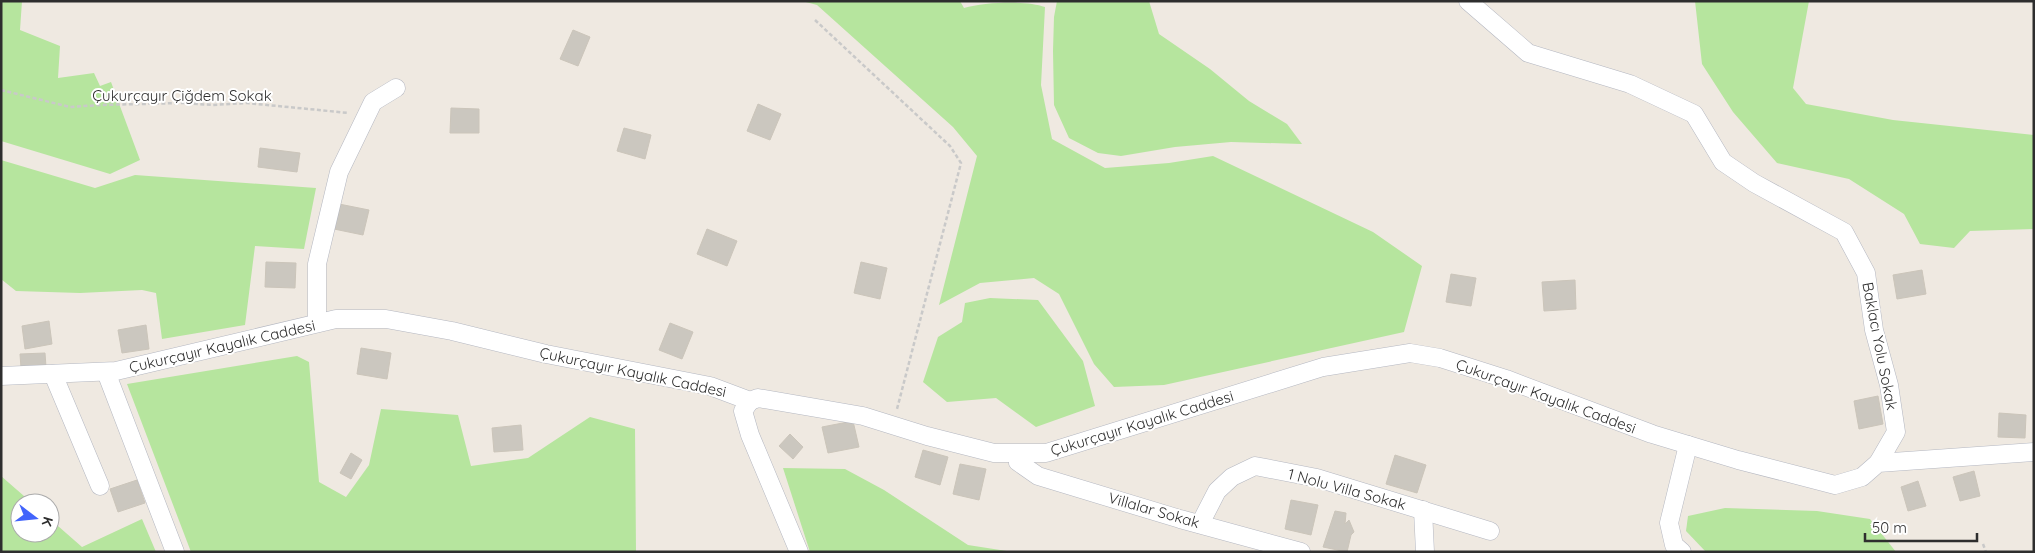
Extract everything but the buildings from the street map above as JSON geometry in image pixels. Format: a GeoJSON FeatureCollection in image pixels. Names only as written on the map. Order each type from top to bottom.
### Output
{"type":"FeatureCollection","features":[{"type":"Feature","properties":{"kind":"street","name":"Baklacı Yolu Sokak"},"geometry":{"type":"LineString","coordinates":[[1468,1],[1528,53],[1630,84],[1694,114],[1723,162],[1754,183],[1844,232],[1866,273],[1874,330],[1888,385],[1896,432],[1878,463]]}},
{"type":"Feature","properties":{"kind":"street"},"geometry":{"type":"LineString","coordinates":[[317,323],[317,264],[340,172],[373,102],[396,88]]}},
{"type":"Feature","properties":{"kind":"street","name":"Çukurçayır Kayalık Caddesi"},"geometry":{"type":"LineString","coordinates":[[1,376],[116,371],[336,319],[386,319],[452,331],[546,354],[710,386],[750,401],[758,398],[863,416],[928,436],[994,453],[1020,454],[1046,453],[1323,367],[1410,353],[1440,358],[1506,379],[1652,434],[1738,460],[1835,485],[1862,477],[1878,463]]}},
{"type":"Feature","properties":{"kind":"street"},"geometry":{"type":"LineString","coordinates":[[106,372],[175,552]]}},
{"type":"Feature","properties":{"kind":"street"},"geometry":{"type":"LineString","coordinates":[[53,374],[100,486]]}},
{"type":"Feature","properties":{"kind":"street"},"geometry":{"type":"LineString","coordinates":[[750,401],[743,411],[750,435],[799,552]]}},
{"type":"Feature","properties":{"kind":"street"},"geometry":{"type":"LineString","coordinates":[[1682,552],[1674,545],[1669,522],[1688,445]]}},
{"type":"Feature","properties":{"kind":"street"},"geometry":{"type":"LineString","coordinates":[[1878,463],[2034,452]]}},
{"type":"Feature","properties":{"kind":"street","name":"Villalar Sokak"},"geometry":{"type":"LineString","coordinates":[[1020,454],[1018,462],[1038,476],[1301,552]]}},
{"type":"Feature","properties":{"kind":"street","name":"1 Nolu Villa Sokak"},"geometry":{"type":"LineString","coordinates":[[1200,524],[1217,491],[1232,477],[1255,466],[1317,478],[1490,531]]}},
{"type":"Feature","properties":{"kind":"street"},"geometry":{"type":"LineString","coordinates":[[1423,510],[1425,552]]}},
{"type":"Feature","properties":{"kind":"path"},"geometry":{"type":"LineString","coordinates":[[815,20],[950,146],[961,163],[892,425]]}},
{"type":"Feature","properties":{"kind":"path","name":"Çukurçayır Çiğdem Sokak"},"geometry":{"type":"LineString","coordinates":[[1,90],[70,107],[100,104],[247,104],[341,111],[365,117]]}},
{"type":"Feature","properties":{"kind":"path"},"geometry":{"type":"LineString","coordinates":[[1983,544],[1986,552]]}},
{"type":"Feature","properties":{"kind":"green space"},"geometry":{"type":"Polygon","coordinates":[[[1,1],[22,1],[20,30],[60,46],[58,78],[94,73],[100,86],[111,82],[140,160],[110,174],[1,141],[1,1]]]}},
{"type":"Feature","properties":{"kind":"green space"},"geometry":{"type":"Polygon","coordinates":[[[802,1],[960,1],[964,8],[983,4],[1006,3],[1027,3],[1045,7],[1041,85],[1052,139],[1105,168],[1169,163],[1213,156],[1373,232],[1422,266],[1404,332],[1164,385],[1114,387],[1094,364],[1059,294],[1034,278],[980,283],[939,305],[977,156],[953,127],[817,5],[802,1]]]}},
{"type":"Feature","properties":{"kind":"green space"},"geometry":{"type":"Polygon","coordinates":[[[1057,1],[1149,1],[1159,34],[1210,69],[1249,101],[1287,124],[1302,144],[1231,142],[1175,147],[1121,156],[1098,153],[1069,138],[1054,105],[1053,51],[1054,17],[1057,1]]]}},
{"type":"Feature","properties":{"kind":"green space"},"geometry":{"type":"Polygon","coordinates":[[[1695,1],[1809,1],[1793,88],[1806,104],[1893,120],[2034,135],[2034,229],[1970,231],[1954,248],[1920,244],[1904,214],[1849,179],[1777,163],[1733,112],[1702,64],[1695,1]]]}},
{"type":"Feature","properties":{"kind":"green space"},"geometry":{"type":"Polygon","coordinates":[[[1,160],[95,188],[135,175],[316,188],[304,249],[255,246],[245,325],[162,339],[156,293],[142,290],[80,293],[16,291],[1,279],[1,160]]]}},
{"type":"Feature","properties":{"kind":"green space"},"geometry":{"type":"Polygon","coordinates":[[[990,298],[1038,300],[1083,361],[1095,406],[1036,427],[996,398],[947,402],[923,382],[938,337],[962,322],[965,303],[990,298]]]}},
{"type":"Feature","properties":{"kind":"green space"},"geometry":{"type":"Polygon","coordinates":[[[297,356],[309,362],[319,482],[346,497],[369,465],[381,409],[458,415],[471,466],[528,458],[590,417],[635,429],[636,552],[191,552],[127,384],[297,356]]]}},
{"type":"Feature","properties":{"kind":"green space"},"geometry":{"type":"Polygon","coordinates":[[[783,468],[845,469],[884,490],[968,545],[1013,552],[810,552],[783,468]]]}},
{"type":"Feature","properties":{"kind":"green space"},"geometry":{"type":"Polygon","coordinates":[[[1,476],[21,493],[10,493],[10,543],[60,543],[60,528],[82,547],[142,519],[156,552],[1,552],[1,476]]]}},
{"type":"Feature","properties":{"kind":"green space"},"geometry":{"type":"Polygon","coordinates":[[[1725,508],[1817,511],[1870,519],[1896,552],[1706,552],[1686,531],[1688,516],[1725,508]]]}}]}
